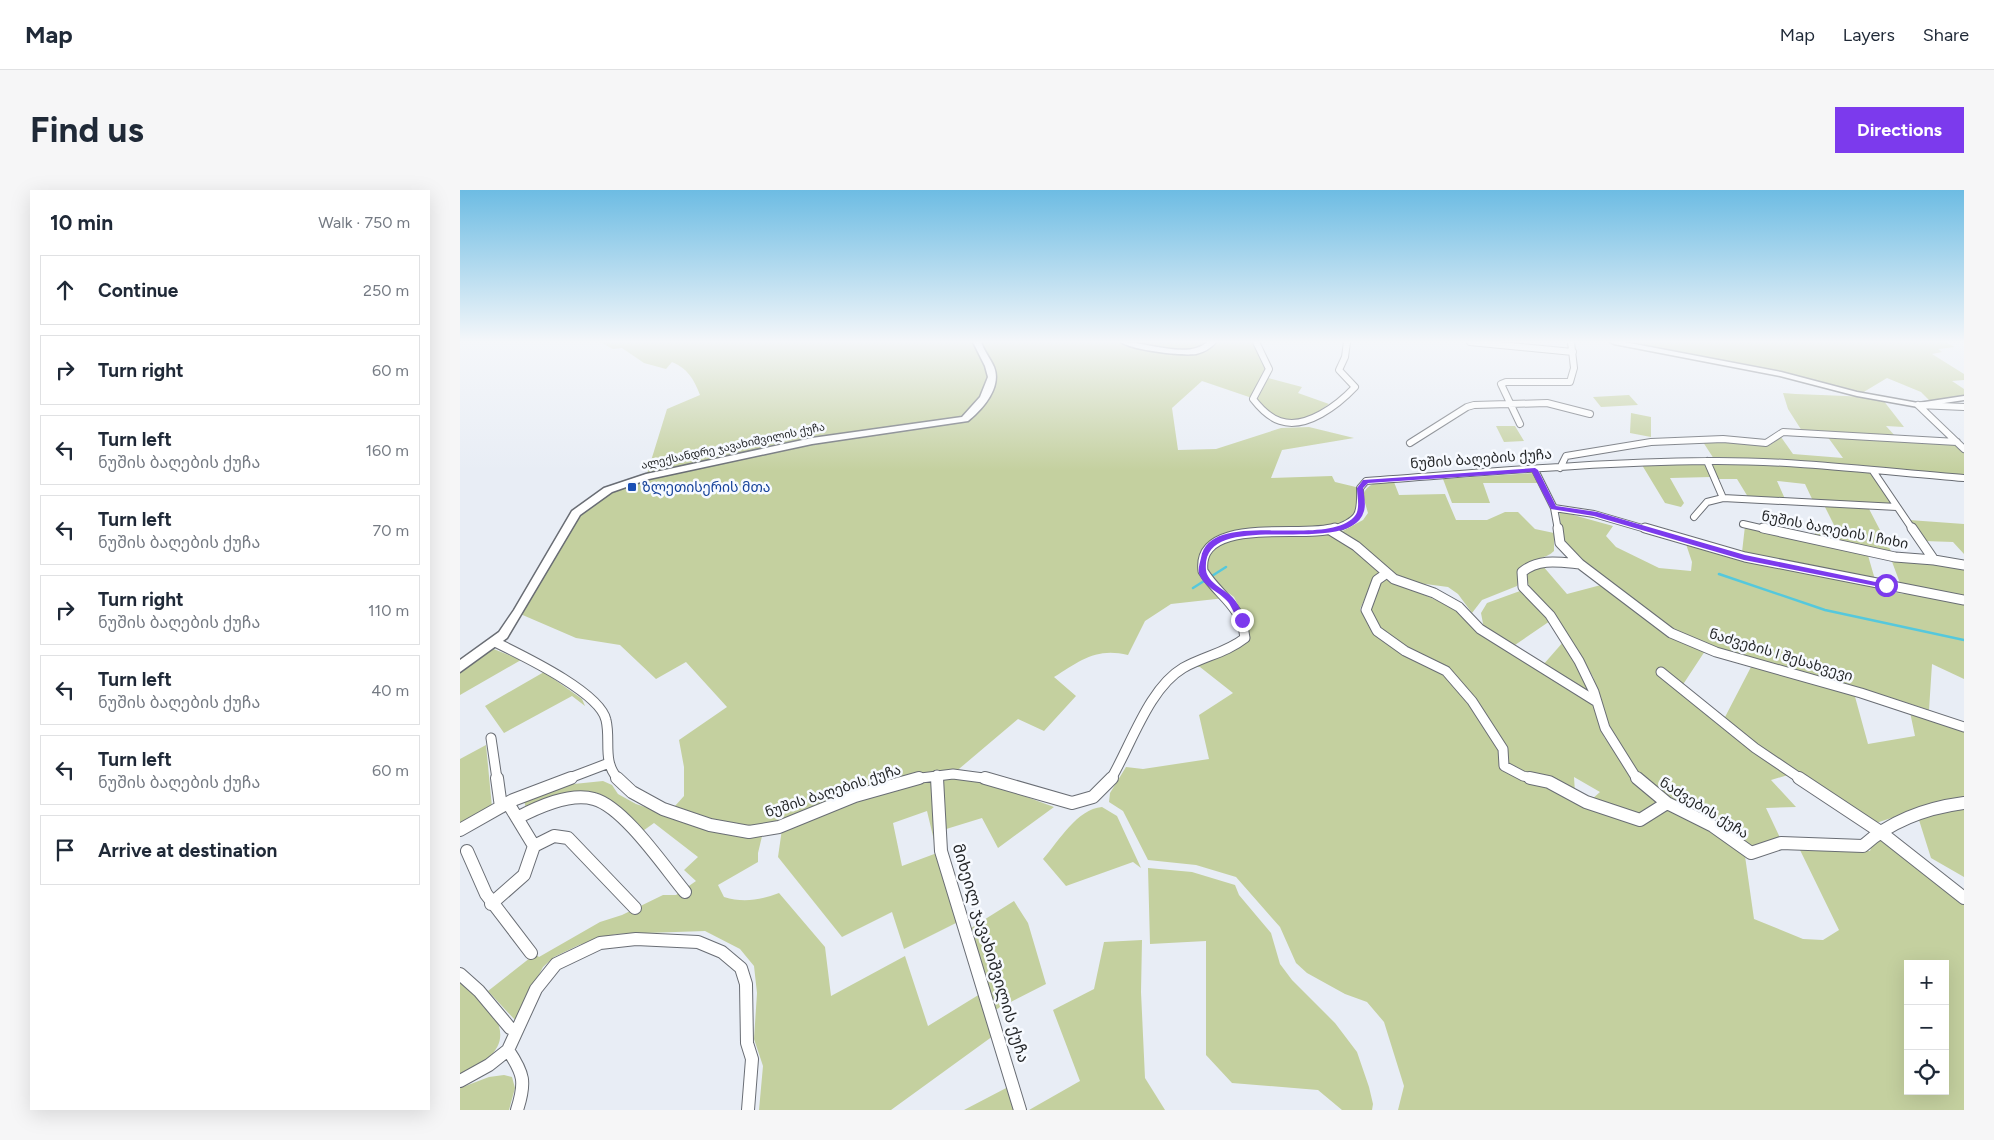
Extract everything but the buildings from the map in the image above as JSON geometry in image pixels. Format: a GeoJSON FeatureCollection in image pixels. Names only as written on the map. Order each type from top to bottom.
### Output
{"type":"FeatureCollection","features":[{"type":"Feature","properties":{"kind":"main road","name":"ალექსანდრე ჯავახიშვილის ქუჩა"},"geometry":{"type":"LineString","coordinates":[[460,667],[495,642],[518,613],[576,513],[608,490],[646,477],[812,441],[965,419],[972,414],[991,385]]}},
{"type":"Feature","properties":{"kind":"street"},"geometry":{"type":"LineString","coordinates":[[1260,385],[1253,398],[1266,413],[1282,423],[1302,423],[1315,418],[1346,397],[1355,387],[1353,385]]}},
{"type":"Feature","properties":{"kind":"street"},"geometry":{"type":"LineString","coordinates":[[1502,385],[1520,424]]}},
{"type":"Feature","properties":{"kind":"street"},"geometry":{"type":"LineString","coordinates":[[1823,385],[1857,394],[1918,405],[1964,406]]}},
{"type":"Feature","properties":{"kind":"street"},"geometry":{"type":"LineString","coordinates":[[1918,405],[1964,398]]}},
{"type":"Feature","properties":{"kind":"street"},"geometry":{"type":"LineString","coordinates":[[1410,443],[1467,407],[1511,403],[1553,404],[1590,414]]}},
{"type":"Feature","properties":{"kind":"street"},"geometry":{"type":"LineString","coordinates":[[1918,405],[1964,450]]}},
{"type":"Feature","properties":{"kind":"street"},"geometry":{"type":"LineString","coordinates":[[1560,468],[1566,456],[1635,443],[1723,439],[1766,443],[1783,432],[1956,442]]}},
{"type":"Feature","properties":{"kind":"street","name":"ნუშის ბაღების ქუჩა"},"geometry":{"type":"LineString","coordinates":[[495,642],[553,674],[602,710],[608,729],[606,758],[623,786],[642,801],[672,813],[722,828],[751,832],[775,826],[876,789],[937,775],[982,776],[1066,802],[1079,804],[1092,798],[1108,784],[1147,711],[1173,675],[1180,668],[1224,651],[1244,638],[1242,620],[1231,600],[1206,579],[1202,571],[1205,551],[1214,542],[1230,536],[1249,533],[1296,534],[1330,530],[1356,519],[1361,510],[1360,488],[1366,481],[1560,468],[1708,461],[1773,463],[1964,478]]}},
{"type":"Feature","properties":{"kind":"street"},"geometry":{"type":"LineString","coordinates":[[1708,461],[1723,498]]}},
{"type":"Feature","properties":{"kind":"street"},"geometry":{"type":"LineString","coordinates":[[1535,470],[1554,508],[1560,543],[1580,564]]}},
{"type":"Feature","properties":{"kind":"street","name":"ნუშის ბაღების I ჩიხი"},"geometry":{"type":"LineString","coordinates":[[1873,471],[1934,560]]}},
{"type":"Feature","properties":{"kind":"street"},"geometry":{"type":"LineString","coordinates":[[1694,517],[1707,502],[1723,498],[1897,507]]}},
{"type":"Feature","properties":{"kind":"street"},"geometry":{"type":"LineString","coordinates":[[1554,508],[1594,514],[1744,557],[1964,600]]}},
{"type":"Feature","properties":{"kind":"street","name":"ნუშის ბაღების I ჩიხი"},"geometry":{"type":"LineString","coordinates":[[1743,524],[1895,557],[1934,560]]}},
{"type":"Feature","properties":{"kind":"street"},"geometry":{"type":"LineString","coordinates":[[1330,530],[1356,546],[1387,573],[1402,583],[1412,584],[1449,600],[1470,617],[1480,629],[1597,702]]}},
{"type":"Feature","properties":{"kind":"street"},"geometry":{"type":"LineString","coordinates":[[1934,560],[1964,565]]}},
{"type":"Feature","properties":{"kind":"street","name":"ნაძვების ქუჩა"},"geometry":{"type":"LineString","coordinates":[[1580,564],[1535,563],[1522,572],[1522,587],[1550,615],[1579,661],[1597,702],[1605,728],[1638,780],[1667,802],[1712,826],[1751,853],[1781,843],[1863,846],[1878,831],[1930,809],[1964,803]]}},
{"type":"Feature","properties":{"kind":"street","name":"ნაძვების I შესახვევი"},"geometry":{"type":"LineString","coordinates":[[1580,564],[1671,633],[1716,652],[1861,693],[1964,727]]}},
{"type":"Feature","properties":{"kind":"street"},"geometry":{"type":"LineString","coordinates":[[1387,573],[1377,580],[1366,610],[1377,631],[1405,651],[1446,671],[1472,701],[1503,749],[1504,766],[1523,776],[1549,782],[1586,802],[1640,820],[1667,802]]}},
{"type":"Feature","properties":{"kind":"street"},"geometry":{"type":"LineString","coordinates":[[1661,672],[1755,748],[1878,831],[1964,898]]}},
{"type":"Feature","properties":{"kind":"street"},"geometry":{"type":"LineString","coordinates":[[492,738],[505,805],[517,818],[534,846]]}},
{"type":"Feature","properties":{"kind":"street"},"geometry":{"type":"LineString","coordinates":[[460,830],[475,819],[505,805],[609,763]]}},
{"type":"Feature","properties":{"kind":"street","name":"მიხეილ ჯავახიშვილის ქუჩა"},"geometry":{"type":"LineString","coordinates":[[937,775],[941,851],[1020,1110]]}},
{"type":"Feature","properties":{"kind":"street"},"geometry":{"type":"LineString","coordinates":[[517,818],[551,802],[572,799],[600,800],[621,817],[684,892]]}},
{"type":"Feature","properties":{"kind":"street"},"geometry":{"type":"LineString","coordinates":[[491,904],[524,875],[534,846],[554,836],[568,838],[634,908]]}},
{"type":"Feature","properties":{"kind":"street"},"geometry":{"type":"LineString","coordinates":[[467,851],[474,871],[491,904],[531,953]]}},
{"type":"Feature","properties":{"kind":"street"},"geometry":{"type":"LineString","coordinates":[[460,1081],[488,1065],[508,1050],[536,989],[556,964],[600,944],[636,939],[698,942],[722,952],[741,968],[746,984],[747,1043],[752,1060],[748,1110]]}},
{"type":"Feature","properties":{"kind":"street"},"geometry":{"type":"LineString","coordinates":[[460,974],[479,991],[510,1028],[517,1030]]}},
{"type":"Feature","properties":{"kind":"street"},"geometry":{"type":"LineString","coordinates":[[508,1050],[522,1070],[525,1086],[517,1110]]}},
{"type":"Feature","properties":{"kind":"green space"},"geometry":{"type":"Polygon","coordinates":[[[695,385],[1198,385],[1172,408],[1178,450],[1216,449],[1281,428],[1309,427],[1354,438],[1282,450],[1271,478],[1332,476],[1335,482],[1360,488],[1361,510],[1342,526],[1214,542],[1202,571],[1225,598],[1171,604],[1145,621],[1128,655],[1117,653],[1097,654],[1080,661],[1054,677],[1076,696],[1044,731],[1018,719],[953,774],[937,775],[751,832],[700,820],[675,806],[684,796],[684,767],[679,740],[727,707],[686,662],[656,679],[620,645],[576,638],[518,613],[566,528],[589,502],[646,477],[667,409],[700,395],[695,385]]]}},
{"type":"Feature","properties":{"kind":"green space"},"geometry":{"type":"Polygon","coordinates":[[[1214,385],[1258,385],[1252,398],[1214,385]]]}},
{"type":"Feature","properties":{"kind":"green space"},"geometry":{"type":"Polygon","coordinates":[[[1265,385],[1294,385],[1302,387],[1298,393],[1329,404],[1309,417],[1292,421],[1275,416],[1257,400],[1265,385]]]}},
{"type":"Feature","properties":{"kind":"green space"},"geometry":{"type":"Polygon","coordinates":[[[1828,385],[1875,385],[1862,393],[1828,385]]]}},
{"type":"Feature","properties":{"kind":"green space"},"geometry":{"type":"Polygon","coordinates":[[[1904,385],[1958,385],[1964,389],[1964,395],[1930,401],[1921,392],[1904,385]]]}},
{"type":"Feature","properties":{"kind":"green space"},"geometry":{"type":"Polygon","coordinates":[[[1783,393],[1883,400],[1904,427],[1886,426],[1896,437],[1802,431],[1788,409],[1783,393]]]}},
{"type":"Feature","properties":{"kind":"green space"},"geometry":{"type":"Polygon","coordinates":[[[1629,395],[1638,405],[1601,407],[1593,397],[1629,395]]]}},
{"type":"Feature","properties":{"kind":"green space"},"geometry":{"type":"Polygon","coordinates":[[[1631,413],[1651,417],[1651,437],[1630,433],[1631,413]]]}},
{"type":"Feature","properties":{"kind":"green space"},"geometry":{"type":"Polygon","coordinates":[[[1496,426],[1515,426],[1524,441],[1504,442],[1496,426]]]}},
{"type":"Feature","properties":{"kind":"green space"},"geometry":{"type":"Polygon","coordinates":[[[1827,436],[1955,444],[1964,453],[1964,476],[1714,459],[1703,442],[1725,441],[1770,445],[1781,437],[1793,454],[1843,458],[1827,436]]]}},
{"type":"Feature","properties":{"kind":"green space"},"geometry":{"type":"Polygon","coordinates":[[[1706,463],[1711,477],[1670,478],[1684,503],[1681,507],[1665,503],[1642,465],[1706,463]]]}},
{"type":"Feature","properties":{"kind":"green space"},"geometry":{"type":"Polygon","coordinates":[[[1711,463],[1770,464],[1871,473],[1893,505],[1813,501],[1805,484],[1777,481],[1785,499],[1748,497],[1737,479],[1718,479],[1711,463]]]}},
{"type":"Feature","properties":{"kind":"green space"},"geometry":{"type":"Polygon","coordinates":[[[1534,473],[1540,483],[1483,483],[1490,503],[1452,503],[1443,479],[1534,473]]]}},
{"type":"Feature","properties":{"kind":"green space"},"geometry":{"type":"Polygon","coordinates":[[[1394,482],[1399,495],[1445,494],[1456,520],[1487,520],[1505,512],[1518,512],[1535,529],[1554,533],[1554,551],[1522,566],[1518,572],[1517,586],[1482,600],[1472,613],[1458,594],[1448,587],[1403,581],[1339,533],[1363,520],[1368,513],[1363,496],[1368,487],[1375,483],[1394,482]]]}},
{"type":"Feature","properties":{"kind":"green space"},"geometry":{"type":"Polygon","coordinates":[[[1824,505],[1868,507],[1893,555],[1816,538],[1814,529],[1838,533],[1824,505]]]}},
{"type":"Feature","properties":{"kind":"green space"},"geometry":{"type":"Polygon","coordinates":[[[1559,511],[1613,526],[1606,536],[1616,547],[1659,568],[1691,571],[1692,562],[1686,544],[1741,561],[1745,526],[1867,552],[1878,590],[1904,594],[1891,559],[1964,568],[1964,679],[1932,664],[1929,710],[1832,679],[1752,660],[1674,631],[1583,563],[1563,541],[1559,511]]]}},
{"type":"Feature","properties":{"kind":"green space"},"geometry":{"type":"Polygon","coordinates":[[[1909,520],[1964,524],[1964,554],[1953,542],[1924,541],[1909,520]]]}},
{"type":"Feature","properties":{"kind":"green space"},"geometry":{"type":"Polygon","coordinates":[[[1332,533],[1354,546],[1383,572],[1374,578],[1360,609],[1372,631],[1444,673],[1469,700],[1500,749],[1501,767],[1644,823],[1667,806],[1715,831],[1745,856],[1754,919],[1803,939],[1823,940],[1839,930],[1800,850],[1809,847],[1870,851],[1876,835],[1888,839],[1964,890],[1964,1110],[1398,1110],[1404,1086],[1384,1022],[1367,1002],[1345,994],[1307,973],[1296,963],[1280,927],[1236,877],[1196,865],[1148,860],[1123,811],[1109,802],[1110,793],[1126,767],[1143,769],[1209,759],[1199,715],[1233,693],[1200,667],[1189,667],[1246,634],[1245,619],[1234,597],[1210,579],[1204,563],[1215,544],[1243,535],[1332,533]]]}},
{"type":"Feature","properties":{"kind":"green space"},"geometry":{"type":"Polygon","coordinates":[[[1542,565],[1567,594],[1601,585],[1705,651],[1682,686],[1661,670],[1656,671],[1788,775],[1771,780],[1796,807],[1766,808],[1781,840],[1750,848],[1669,799],[1642,777],[1612,733],[1593,677],[1580,654],[1557,620],[1529,586],[1526,576],[1529,571],[1542,565]]]}},
{"type":"Feature","properties":{"kind":"green space"},"geometry":{"type":"Polygon","coordinates":[[[1384,580],[1389,580],[1450,606],[1594,703],[1604,737],[1627,769],[1635,785],[1658,801],[1639,817],[1590,801],[1600,792],[1574,777],[1575,793],[1508,766],[1508,749],[1474,700],[1448,670],[1408,650],[1379,629],[1369,610],[1380,583],[1384,580]]]}},
{"type":"Feature","properties":{"kind":"green space"},"geometry":{"type":"Polygon","coordinates":[[[1520,591],[1550,621],[1512,647],[1484,629],[1481,613],[1487,603],[1520,591]]]}},
{"type":"Feature","properties":{"kind":"green space"},"geometry":{"type":"Polygon","coordinates":[[[1564,641],[1592,697],[1543,665],[1564,641]]]}},
{"type":"Feature","properties":{"kind":"green space"},"geometry":{"type":"Polygon","coordinates":[[[491,648],[521,660],[460,695],[460,668],[491,648]]]}},
{"type":"Feature","properties":{"kind":"green space"},"geometry":{"type":"Polygon","coordinates":[[[1751,667],[1854,693],[1868,744],[1915,736],[1910,712],[1964,731],[1964,799],[1928,806],[1876,823],[1793,771],[1724,719],[1751,667]]]}},
{"type":"Feature","properties":{"kind":"green space"},"geometry":{"type":"Polygon","coordinates":[[[544,672],[582,699],[585,706],[572,696],[504,733],[485,706],[544,672]]]}},
{"type":"Feature","properties":{"kind":"green space"},"geometry":{"type":"Polygon","coordinates":[[[486,745],[492,807],[471,817],[460,825],[460,759],[486,745]]]}},
{"type":"Feature","properties":{"kind":"green space"},"geometry":{"type":"Polygon","coordinates":[[[947,777],[986,782],[1054,807],[998,848],[982,818],[943,830],[940,779],[947,777]]]}},
{"type":"Feature","properties":{"kind":"green space"},"geometry":{"type":"Polygon","coordinates":[[[934,779],[958,922],[904,949],[892,912],[842,937],[778,857],[782,829],[870,793],[934,779]],[[927,811],[893,823],[902,866],[937,853],[927,811]]]}},
{"type":"Feature","properties":{"kind":"green space"},"geometry":{"type":"Polygon","coordinates":[[[603,781],[612,785],[618,794],[636,804],[723,833],[763,832],[758,862],[718,885],[724,897],[738,900],[759,899],[779,893],[825,947],[831,996],[905,956],[928,1026],[980,994],[993,1036],[891,1110],[759,1110],[763,1066],[754,1039],[757,993],[754,966],[740,949],[705,931],[616,934],[579,945],[554,957],[543,967],[515,1020],[488,991],[535,954],[539,957],[600,922],[622,915],[663,895],[676,895],[696,881],[684,870],[698,857],[654,823],[640,833],[601,797],[526,809],[524,800],[564,785],[603,781]]]}},
{"type":"Feature","properties":{"kind":"green space"},"geometry":{"type":"Polygon","coordinates":[[[1102,807],[1117,816],[1141,868],[1133,862],[1066,886],[1043,859],[1069,827],[1084,813],[1102,807]]]}},
{"type":"Feature","properties":{"kind":"green space"},"geometry":{"type":"Polygon","coordinates":[[[1964,808],[1964,877],[1931,858],[1919,820],[1933,812],[1964,808]]]}},
{"type":"Feature","properties":{"kind":"green space"},"geometry":{"type":"Polygon","coordinates":[[[1148,868],[1192,872],[1235,885],[1239,895],[1271,933],[1280,964],[1292,980],[1335,1023],[1357,1052],[1369,1087],[1373,1104],[1372,1110],[1342,1110],[1318,1090],[1232,1083],[1206,1055],[1206,941],[1150,944],[1148,868]]]}},
{"type":"Feature","properties":{"kind":"green space"},"geometry":{"type":"Polygon","coordinates":[[[1014,901],[1028,923],[1046,984],[995,1010],[971,928],[1014,901]]]}},
{"type":"Feature","properties":{"kind":"green space"},"geometry":{"type":"Polygon","coordinates":[[[1142,940],[1141,992],[1145,1078],[1165,1110],[1029,1110],[1080,1081],[1053,1010],[1094,989],[1104,942],[1142,940]]]}},
{"type":"Feature","properties":{"kind":"green space"},"geometry":{"type":"Polygon","coordinates":[[[460,981],[488,1006],[499,1027],[500,1038],[496,1049],[487,1059],[460,1075],[460,981]]]}},
{"type":"Feature","properties":{"kind":"green space"},"geometry":{"type":"Polygon","coordinates":[[[504,1075],[512,1077],[515,1088],[509,1110],[460,1110],[460,1088],[489,1077],[504,1075]]]}},
{"type":"Feature","properties":{"kind":"green space"},"geometry":{"type":"Polygon","coordinates":[[[1010,1086],[1016,1110],[964,1110],[1010,1086]]]}},
{"type":"Feature","properties":{"kind":"waterway"},"geometry":{"type":"LineString","coordinates":[[1193,588],[1226,567]]}},
{"type":"Feature","properties":{"kind":"waterway"},"geometry":{"type":"LineString","coordinates":[[1719,574],[1825,610],[1964,640]]}},
{"type":"Feature","properties":{"kind":"place","name":"ზლეთისერის მთა"},"geometry":{"type":"Point","coordinates":[632,487]}},
{"type":"Feature","properties":{"kind":"route"},"geometry":{"type":"LineString","coordinates":[[1242,620],[1231,600],[1206,579],[1202,571],[1205,551],[1214,542],[1230,536],[1249,533],[1316,533],[1342,526],[1356,519],[1361,510],[1360,488],[1366,481],[1508,471],[1535,470],[1554,508],[1594,514],[1744,557],[1806,571],[1886,585]]}}]}
